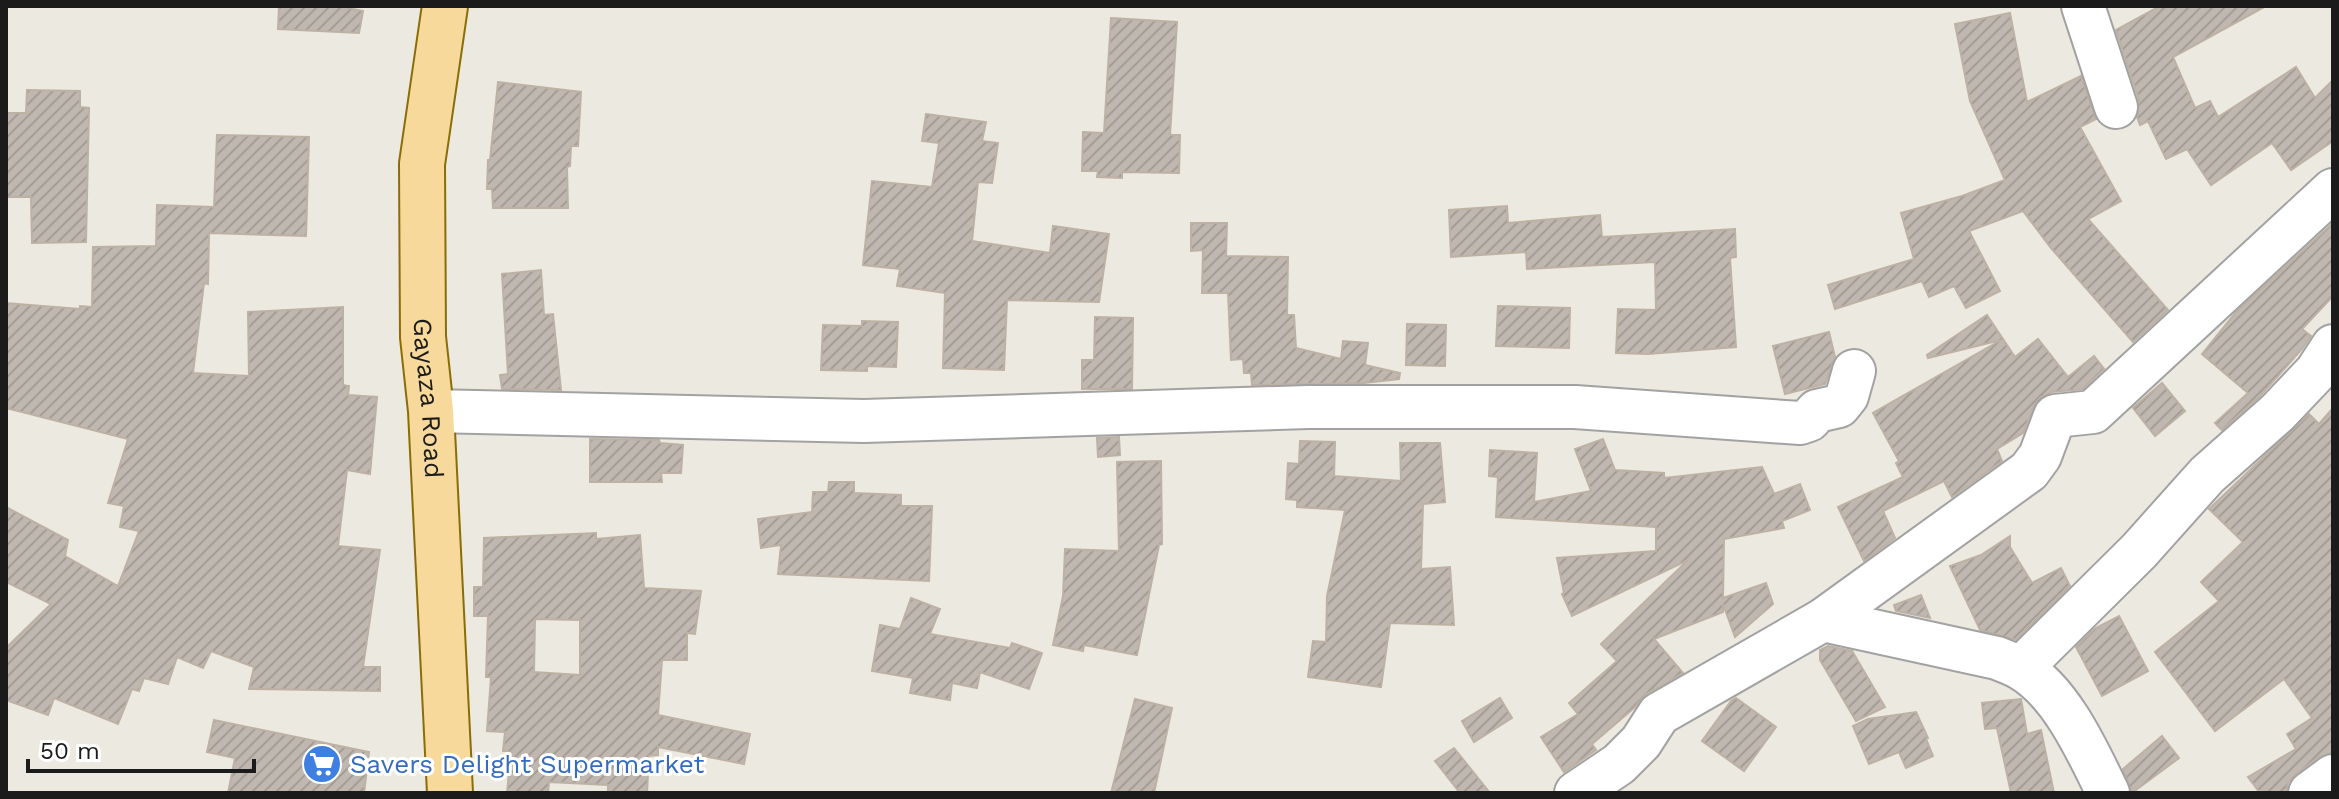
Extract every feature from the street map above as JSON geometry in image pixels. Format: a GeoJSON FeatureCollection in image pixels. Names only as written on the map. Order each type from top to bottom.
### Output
{"type":"FeatureCollection","features":[{"type":"Feature","properties":{"kind":"main road","name":"Gayaza Road"},"geometry":{"type":"LineString","coordinates":[[445,6],[422,164],[423,337],[431,411],[457,792]]}},
{"type":"Feature","properties":{"kind":"street"},"geometry":{"type":"LineString","coordinates":[[2083,6],[2116,107]]}},
{"type":"Feature","properties":{"kind":"street"},"geometry":{"type":"LineString","coordinates":[[1576,793],[1634,750],[1659,714],[1823,620],[2029,471],[2040,456],[2055,416],[2093,412],[2333,190]]}},
{"type":"Feature","properties":{"kind":"street"},"geometry":{"type":"LineString","coordinates":[[2021,668],[2139,551],[2207,475],[2277,413],[2316,372],[2333,346]]}},
{"type":"Feature","properties":{"kind":"street"},"geometry":{"type":"LineString","coordinates":[[431,411],[864,421],[1308,407],[1575,407],[1800,423],[1809,420],[1817,411],[1839,406],[1847,396],[1854,371]]}},
{"type":"Feature","properties":{"kind":"street"},"geometry":{"type":"LineString","coordinates":[[1823,620],[1997,658],[2021,668],[2048,692],[2074,726],[2108,793]]}},
{"type":"Feature","properties":{"kind":"street"},"geometry":{"type":"LineString","coordinates":[[2310,793],[2333,776]]}},
{"type":"Feature","properties":{"kind":"building"},"geometry":{"type":"Polygon","coordinates":[[[279,6],[338,6],[363,11],[359,33],[278,29],[279,6]]]}},
{"type":"Feature","properties":{"kind":"building"},"geometry":{"type":"Polygon","coordinates":[[[2160,6],[2266,6],[2173,57],[2195,108],[2210,101],[2218,117],[2296,67],[2315,98],[2333,80],[2333,141],[2291,170],[2272,143],[2211,185],[2187,149],[2166,159],[2148,121],[2140,125],[2137,117],[2139,100],[2116,30],[2160,6]]]}},
{"type":"Feature","properties":{"kind":"building"},"geometry":{"type":"Polygon","coordinates":[[[2010,13],[2027,102],[2081,76],[2096,119],[2080,127],[2121,201],[2088,219],[2168,310],[2133,342],[2023,211],[1969,231],[2000,291],[1966,308],[1954,286],[1929,297],[1922,281],[1835,309],[1828,285],[1914,259],[1901,213],[2005,180],[1970,101],[1955,24],[2010,13]]]}},
{"type":"Feature","properties":{"kind":"building"},"geometry":{"type":"Polygon","coordinates":[[[1111,18],[1177,22],[1170,135],[1180,135],[1179,173],[1122,172],[1122,178],[1097,177],[1098,171],[1082,171],[1083,132],[1104,133],[1111,18]]]}},
{"type":"Feature","properties":{"kind":"building"},"geometry":{"type":"Polygon","coordinates":[[[498,82],[581,92],[578,146],[571,146],[570,166],[567,167],[568,208],[493,208],[492,189],[487,189],[488,160],[498,82]]]}},
{"type":"Feature","properties":{"kind":"building"},"geometry":{"type":"Polygon","coordinates":[[[27,90],[80,91],[80,107],[89,108],[86,242],[32,243],[31,197],[6,197],[6,113],[26,113],[27,90]]]}},
{"type":"Feature","properties":{"kind":"building"},"geometry":{"type":"Polygon","coordinates":[[[926,114],[986,122],[982,141],[998,143],[992,183],[978,182],[972,241],[1050,253],[1053,226],[1109,234],[1099,302],[1007,300],[1004,370],[943,368],[945,293],[897,286],[900,269],[863,265],[872,181],[932,187],[939,143],[922,141],[926,114]]]}},
{"type":"Feature","properties":{"kind":"building"},"geometry":{"type":"Polygon","coordinates":[[[217,135],[309,137],[306,236],[209,233],[208,284],[204,283],[193,373],[249,376],[248,312],[343,307],[343,385],[349,386],[348,395],[377,397],[370,474],[347,470],[338,546],[380,550],[363,667],[380,667],[380,691],[249,689],[254,667],[211,651],[203,668],[177,657],[168,684],[144,678],[139,691],[132,689],[118,724],[54,698],[48,715],[6,700],[6,648],[51,604],[6,582],[6,507],[68,540],[65,556],[118,586],[139,531],[120,527],[124,506],[108,503],[128,439],[6,408],[6,303],[80,309],[80,306],[92,307],[93,247],[156,246],[157,205],[214,207],[217,135]]]}},
{"type":"Feature","properties":{"kind":"building"},"geometry":{"type":"Polygon","coordinates":[[[1507,206],[1508,223],[1600,215],[1602,237],[1735,229],[1736,257],[1730,258],[1736,347],[1648,354],[1616,353],[1618,309],[1656,310],[1655,262],[1527,269],[1526,252],[1451,257],[1449,210],[1507,206]]]}},
{"type":"Feature","properties":{"kind":"building"},"geometry":{"type":"Polygon","coordinates":[[[1191,223],[1227,223],[1226,256],[1288,257],[1287,315],[1294,315],[1296,348],[1341,359],[1343,341],[1368,343],[1365,365],[1400,373],[1399,379],[1364,383],[1252,385],[1251,373],[1244,373],[1243,359],[1231,360],[1228,293],[1202,293],[1203,250],[1191,251],[1191,223]]]}},
{"type":"Feature","properties":{"kind":"building"},"geometry":{"type":"Polygon","coordinates":[[[2333,223],[2333,296],[2302,329],[2311,336],[2302,349],[2260,396],[2222,430],[2215,423],[2248,393],[2202,354],[2236,312],[2333,223]]]}},
{"type":"Feature","properties":{"kind":"building"},"geometry":{"type":"Polygon","coordinates":[[[541,270],[544,315],[553,314],[561,390],[502,389],[500,375],[508,374],[502,274],[541,270]]]}},
{"type":"Feature","properties":{"kind":"building"},"geometry":{"type":"Polygon","coordinates":[[[1498,306],[1570,308],[1569,348],[1496,346],[1498,306]]]}},
{"type":"Feature","properties":{"kind":"building"},"geometry":{"type":"Polygon","coordinates":[[[1987,315],[2015,357],[2038,339],[2068,377],[2094,356],[2104,369],[2083,389],[2052,392],[2040,398],[2023,433],[1997,449],[2002,461],[1952,497],[1944,481],[1883,511],[1895,538],[1864,561],[1838,507],[1903,477],[1896,463],[1899,461],[1873,413],[2001,340],[1928,358],[1927,355],[1987,315]]]}},
{"type":"Feature","properties":{"kind":"building"},"geometry":{"type":"Polygon","coordinates":[[[1095,317],[1133,318],[1132,389],[1082,389],[1082,360],[1094,360],[1095,317]]]}},
{"type":"Feature","properties":{"kind":"building"},"geometry":{"type":"Polygon","coordinates":[[[862,321],[898,322],[896,367],[867,366],[867,371],[821,370],[823,325],[862,326],[862,321]]]}},
{"type":"Feature","properties":{"kind":"building"},"geometry":{"type":"Polygon","coordinates":[[[1407,324],[1446,325],[1445,366],[1406,365],[1407,324]]]}},
{"type":"Feature","properties":{"kind":"building"},"geometry":{"type":"Polygon","coordinates":[[[1829,332],[1835,357],[1825,384],[1785,394],[1773,346],[1829,332]]]}},
{"type":"Feature","properties":{"kind":"building"},"geometry":{"type":"Polygon","coordinates":[[[2162,383],[2185,411],[2155,436],[2133,408],[2162,383]]]}},
{"type":"Feature","properties":{"kind":"building"},"geometry":{"type":"Polygon","coordinates":[[[2333,408],[2333,752],[2319,757],[2296,774],[2288,783],[2286,793],[2260,793],[2248,777],[2296,749],[2287,734],[2312,718],[2284,679],[2215,731],[2155,652],[2219,601],[2201,582],[2243,542],[2209,509],[2309,414],[2319,424],[2333,408]]]}},
{"type":"Feature","properties":{"kind":"building"},"geometry":{"type":"Polygon","coordinates":[[[1119,437],[1120,455],[1098,457],[1097,438],[1119,437]]]}},
{"type":"Feature","properties":{"kind":"building"},"geometry":{"type":"Polygon","coordinates":[[[590,439],[659,440],[660,443],[683,445],[681,473],[661,473],[662,482],[590,482],[590,439]]]}},
{"type":"Feature","properties":{"kind":"building"},"geometry":{"type":"Polygon","coordinates":[[[1603,439],[1615,470],[1664,473],[1664,478],[1762,467],[1774,494],[1800,484],[1810,510],[1782,521],[1784,528],[1724,539],[1723,598],[1766,583],[1773,604],[1735,637],[1723,604],[1723,612],[1654,639],[1683,673],[1646,694],[1592,744],[1596,750],[1564,772],[1541,737],[1578,714],[1569,703],[1617,661],[1601,644],[1688,560],[1572,616],[1562,594],[1557,558],[1656,551],[1656,527],[1496,517],[1498,477],[1489,476],[1490,450],[1537,453],[1534,502],[1591,491],[1575,449],[1603,439]]]}},
{"type":"Feature","properties":{"kind":"building"},"geometry":{"type":"Polygon","coordinates":[[[1300,441],[1335,442],[1334,476],[1401,481],[1400,443],[1440,443],[1445,502],[1423,504],[1421,569],[1450,567],[1454,625],[1390,623],[1381,687],[1308,677],[1313,641],[1326,642],[1327,596],[1345,510],[1297,507],[1297,500],[1286,499],[1288,463],[1299,464],[1300,441]]]}},
{"type":"Feature","properties":{"kind":"building"},"geometry":{"type":"Polygon","coordinates":[[[1161,461],[1162,544],[1159,545],[1137,655],[1084,645],[1083,651],[1053,645],[1063,596],[1065,549],[1119,551],[1117,462],[1161,461]]]}},
{"type":"Feature","properties":{"kind":"building"},"geometry":{"type":"Polygon","coordinates":[[[829,482],[854,482],[854,493],[901,495],[901,506],[932,506],[929,581],[778,574],[781,545],[761,548],[758,519],[812,512],[813,492],[828,492],[829,482]]]}},
{"type":"Feature","properties":{"kind":"building"},"geometry":{"type":"Polygon","coordinates":[[[596,533],[596,539],[640,535],[644,588],[701,591],[695,634],[687,633],[687,660],[662,660],[658,715],[750,734],[744,764],[658,747],[658,755],[649,756],[647,793],[608,793],[608,785],[549,782],[548,793],[507,793],[511,752],[503,751],[505,732],[487,731],[491,677],[486,677],[488,616],[474,616],[474,587],[483,587],[484,538],[596,533]],[[535,619],[534,672],[580,675],[580,620],[535,619]]]}},
{"type":"Feature","properties":{"kind":"building"},"geometry":{"type":"Polygon","coordinates":[[[2010,536],[2010,547],[2032,583],[2061,568],[2070,586],[2016,640],[1980,630],[1950,566],[1981,555],[2010,536]]]}},
{"type":"Feature","properties":{"kind":"building"},"geometry":{"type":"Polygon","coordinates":[[[1921,595],[1930,618],[1896,611],[1894,605],[1921,595]]]}},
{"type":"Feature","properties":{"kind":"building"},"geometry":{"type":"Polygon","coordinates":[[[911,598],[940,609],[930,634],[1010,648],[1012,643],[1042,653],[1029,689],[980,672],[977,688],[952,683],[950,700],[910,693],[913,678],[872,671],[880,625],[900,629],[911,598]]]}},
{"type":"Feature","properties":{"kind":"building"},"geometry":{"type":"Polygon","coordinates":[[[2119,616],[2148,671],[2102,696],[2076,647],[2094,629],[2119,616]]]}},
{"type":"Feature","properties":{"kind":"building"},"geometry":{"type":"Polygon","coordinates":[[[1828,646],[1852,651],[1885,707],[1856,721],[1820,660],[1820,650],[1828,646]]]}},
{"type":"Feature","properties":{"kind":"building"},"geometry":{"type":"Polygon","coordinates":[[[1500,698],[1512,718],[1474,742],[1462,721],[1500,698]]]}},
{"type":"Feature","properties":{"kind":"building"},"geometry":{"type":"Polygon","coordinates":[[[1736,698],[1776,727],[1744,771],[1702,741],[1736,698]]]}},
{"type":"Feature","properties":{"kind":"building"},"geometry":{"type":"Polygon","coordinates":[[[1135,699],[1172,708],[1154,793],[1111,793],[1135,699]]]}},
{"type":"Feature","properties":{"kind":"building"},"geometry":{"type":"Polygon","coordinates":[[[2021,699],[2027,734],[2041,730],[2054,793],[2011,793],[1997,728],[1985,729],[1982,703],[2021,699]]]}},
{"type":"Feature","properties":{"kind":"building"},"geometry":{"type":"Polygon","coordinates":[[[1916,712],[1933,756],[1906,768],[1899,752],[1869,764],[1853,726],[1868,719],[1916,712]]]}},
{"type":"Feature","properties":{"kind":"building"},"geometry":{"type":"Polygon","coordinates":[[[214,720],[369,752],[364,793],[228,793],[235,758],[207,752],[214,720]]]}},
{"type":"Feature","properties":{"kind":"building"},"geometry":{"type":"Polygon","coordinates":[[[2162,736],[2179,758],[2132,793],[2123,769],[2162,736]]]}},
{"type":"Feature","properties":{"kind":"building"},"geometry":{"type":"Polygon","coordinates":[[[1454,748],[1490,793],[1460,793],[1435,761],[1454,748]]]}},
{"type":"Feature","properties":{"kind":"place","name":"Savers Delight Supermarket"},"geometry":{"type":"Point","coordinates":[322,764]}}]}
